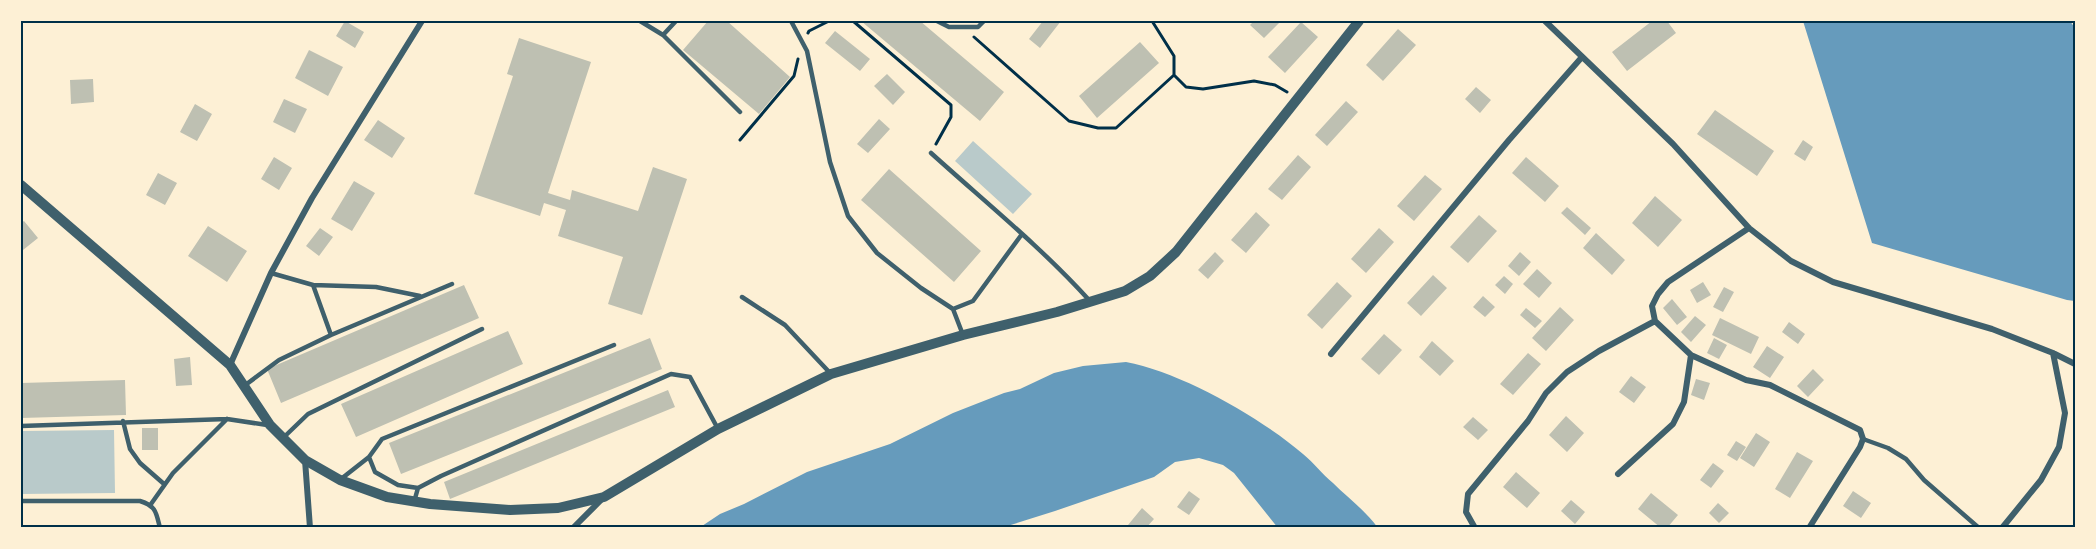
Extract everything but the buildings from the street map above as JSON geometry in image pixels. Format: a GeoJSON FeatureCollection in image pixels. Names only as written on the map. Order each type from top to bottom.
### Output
{"type":"FeatureCollection","features":[{"type":"Feature","properties":{"kind":"street"},"geometry":{"type":"LineString","coordinates":[[230,366],[271,273],[312,198],[422,21]]}},
{"type":"Feature","properties":{"kind":"street"},"geometry":{"type":"LineString","coordinates":[[573,528],[604,497],[718,429],[831,374],[1091,302],[1125,291],[1150,276],[1176,252],[1359,21]]}},
{"type":"Feature","properties":{"kind":"street"},"geometry":{"type":"LineString","coordinates":[[1545,21],[1673,144],[1749,228],[1791,261],[1833,282],[1992,329],[2075,364]]}},
{"type":"Feature","properties":{"kind":"street"},"geometry":{"type":"LineString","coordinates":[[1330,354],[1509,140],[1582,57]]}},
{"type":"Feature","properties":{"kind":"street"},"geometry":{"type":"LineString","coordinates":[[21,185],[230,366],[270,425],[305,460],[340,480],[387,498],[510,510],[558,508],[604,497]]}},
{"type":"Feature","properties":{"kind":"street"},"geometry":{"type":"LineString","coordinates":[[1749,228],[1668,282],[1652,306],[1655,321],[1691,355],[1746,380],[1770,385],[1860,430],[1863,439],[1809,528]]}},
{"type":"Feature","properties":{"kind":"street"},"geometry":{"type":"LineString","coordinates":[[1475,528],[1466,512],[1468,494],[1528,421],[1546,393],[1567,372],[1599,351],[1655,321]]}},
{"type":"Feature","properties":{"kind":"street"},"geometry":{"type":"LineString","coordinates":[[2002,528],[2041,480],[2058,447],[2065,413],[2053,353]]}},
{"type":"Feature","properties":{"kind":"street"},"geometry":{"type":"LineString","coordinates":[[1618,474],[1673,424],[1684,402],[1691,355]]}},
{"type":"Feature","properties":{"kind":"street"},"geometry":{"type":"LineString","coordinates":[[305,460],[310,528]]}},
{"type":"Feature","properties":{"kind":"lane"},"geometry":{"type":"LineString","coordinates":[[640,21],[663,35],[740,112]]}},
{"type":"Feature","properties":{"kind":"lane"},"geometry":{"type":"LineString","coordinates":[[663,35],[676,21]]}},
{"type":"Feature","properties":{"kind":"lane"},"geometry":{"type":"LineString","coordinates":[[791,21],[807,51],[830,162],[848,216],[877,253],[921,288],[953,309],[963,336]]}},
{"type":"Feature","properties":{"kind":"lane"},"geometry":{"type":"LineString","coordinates":[[937,21],[949,27],[978,27],[984,21]]}},
{"type":"Feature","properties":{"kind":"lane"},"geometry":{"type":"LineString","coordinates":[[931,153],[1073,281],[1091,302]]}},
{"type":"Feature","properties":{"kind":"lane"},"geometry":{"type":"LineString","coordinates":[[953,309],[973,301],[1022,234]]}},
{"type":"Feature","properties":{"kind":"lane"},"geometry":{"type":"LineString","coordinates":[[271,273],[313,285],[376,287],[422,296]]}},
{"type":"Feature","properties":{"kind":"lane"},"geometry":{"type":"LineString","coordinates":[[244,386],[279,360],[331,335],[452,284]]}},
{"type":"Feature","properties":{"kind":"lane"},"geometry":{"type":"LineString","coordinates":[[313,285],[331,335]]}},
{"type":"Feature","properties":{"kind":"lane"},"geometry":{"type":"LineString","coordinates":[[742,297],[785,325],[831,374]]}},
{"type":"Feature","properties":{"kind":"lane"},"geometry":{"type":"LineString","coordinates":[[283,438],[308,414],[482,329]]}},
{"type":"Feature","properties":{"kind":"lane"},"geometry":{"type":"LineString","coordinates":[[340,480],[369,457],[382,439],[614,345]]}},
{"type":"Feature","properties":{"kind":"lane"},"geometry":{"type":"LineString","coordinates":[[369,457],[375,472],[398,485],[418,488],[671,374],[690,377],[718,429]]}},
{"type":"Feature","properties":{"kind":"lane"},"geometry":{"type":"LineString","coordinates":[[151,504],[173,473],[227,419]]}},
{"type":"Feature","properties":{"kind":"lane"},"geometry":{"type":"LineString","coordinates":[[21,426],[227,419],[270,425]]}},
{"type":"Feature","properties":{"kind":"lane"},"geometry":{"type":"LineString","coordinates":[[123,422],[130,449],[140,463],[164,484]]}},
{"type":"Feature","properties":{"kind":"lane"},"geometry":{"type":"LineString","coordinates":[[1863,439],[1888,448],[1906,459],[1924,480],[1980,528]]}},
{"type":"Feature","properties":{"kind":"lane"},"geometry":{"type":"LineString","coordinates":[[414,502],[418,488]]}},
{"type":"Feature","properties":{"kind":"lane"},"geometry":{"type":"LineString","coordinates":[[21,501],[140,501],[151,504],[157,514],[160,528]]}},
{"type":"Feature","properties":{"kind":"path"},"geometry":{"type":"LineString","coordinates":[[806,38],[809,31],[829,21]]}},
{"type":"Feature","properties":{"kind":"path"},"geometry":{"type":"LineString","coordinates":[[853,21],[951,105],[951,117],[931,153]]}},
{"type":"Feature","properties":{"kind":"path"},"geometry":{"type":"LineString","coordinates":[[1152,21],[1174,56],[1174,75],[1186,87],[1203,89],[1254,81],[1275,85],[1298,98]]}},
{"type":"Feature","properties":{"kind":"path"},"geometry":{"type":"LineString","coordinates":[[963,27],[1070,121],[1098,128],[1116,128],[1174,75]]}},
{"type":"Feature","properties":{"kind":"path"},"geometry":{"type":"LineString","coordinates":[[740,140],[794,76],[800,53]]}},
{"type":"Feature","properties":{"kind":"shaded area"},"geometry":{"type":"Polygon","coordinates":[[[973,141],[1032,194],[1013,214],[955,161],[973,141]]]}},
{"type":"Feature","properties":{"kind":"shaded area"},"geometry":{"type":"Polygon","coordinates":[[[114,430],[115,493],[21,494],[21,431],[114,430]]]}},
{"type":"Feature","properties":{"kind":"water"},"geometry":{"type":"Polygon","coordinates":[[[1803,21],[2070,21],[2075,28],[2075,301],[1872,243],[1803,21]]]}},
{"type":"Feature","properties":{"kind":"water"},"geometry":{"type":"Polygon","coordinates":[[[1126,362],[1148,367],[1195,386],[1265,426],[1307,457],[1378,528],[1278,528],[1234,473],[1223,465],[1199,458],[1175,462],[1154,477],[1001,528],[699,528],[720,514],[807,472],[890,444],[953,413],[1020,389],[1054,373],[1083,366],[1126,362]]]}}]}
